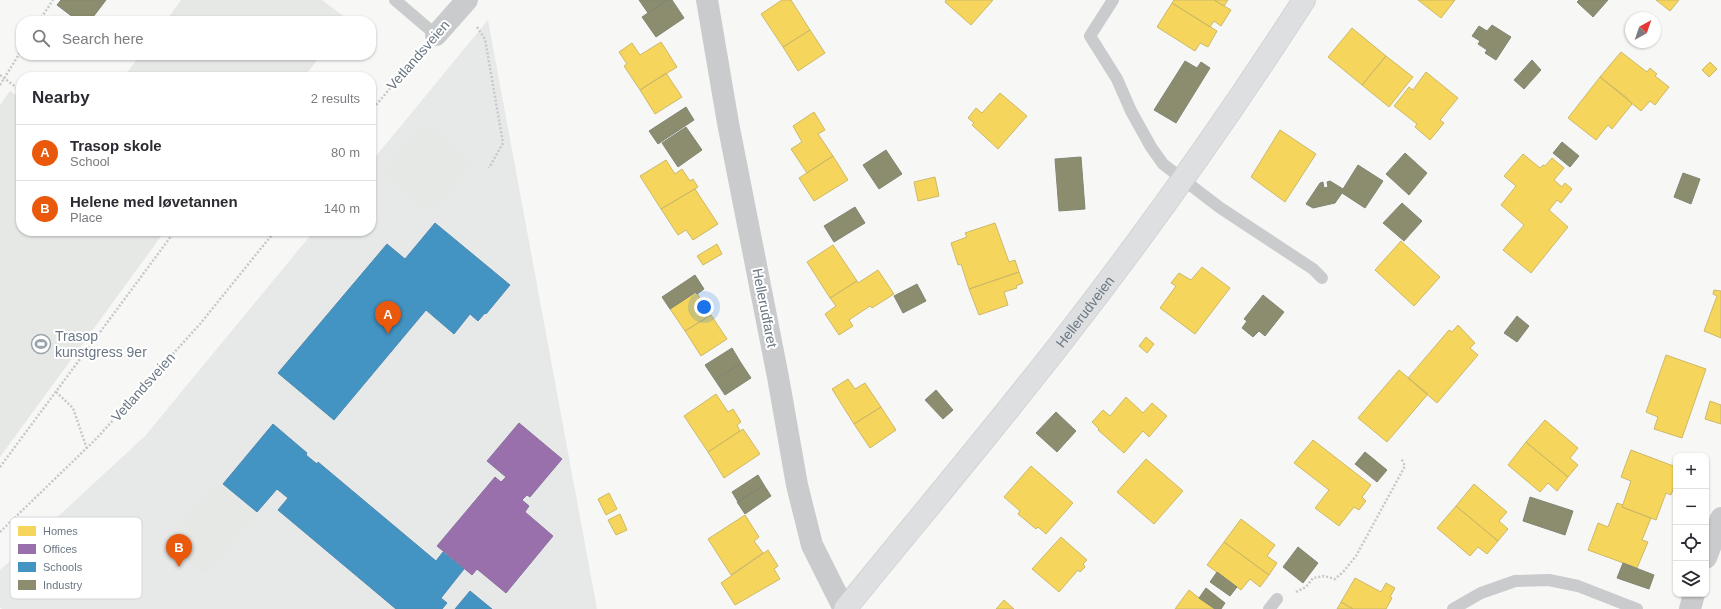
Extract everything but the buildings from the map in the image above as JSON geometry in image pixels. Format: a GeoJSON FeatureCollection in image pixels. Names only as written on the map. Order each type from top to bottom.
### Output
{"type":"FeatureCollection","features":[{"type":"Feature","properties":{"kind":"main road","name":"Hellerudveien"},"geometry":{"type":"LineString","coordinates":[[845,609],[1067,335],[1182,180],[1241,96],[1304,0]]}},
{"type":"Feature","properties":{"kind":"street","name":"Hellerudfaret"},"geometry":{"type":"LineString","coordinates":[[707,0],[728,123],[778,377],[798,492],[812,545],[845,609]]}},
{"type":"Feature","properties":{"kind":"street","name":"Vetlandsveien"},"geometry":{"type":"LineString","coordinates":[[436,35],[465,2]]}},
{"type":"Feature","properties":{"kind":"street"},"geometry":{"type":"LineString","coordinates":[[1709,550],[1721,518]]}},
{"type":"Feature","properties":{"kind":"street"},"geometry":{"type":"LineString","coordinates":[[1690,609],[1693,597]]}},
{"type":"Feature","properties":{"kind":"lane"},"geometry":{"type":"LineString","coordinates":[[395,0],[436,35]]}},
{"type":"Feature","properties":{"kind":"lane"},"geometry":{"type":"LineString","coordinates":[[1113,0],[1090,36],[1117,79],[1131,111],[1150,147],[1163,164],[1182,180],[1225,211],[1313,269],[1322,278]]}},
{"type":"Feature","properties":{"kind":"lane"},"geometry":{"type":"LineString","coordinates":[[1453,609],[1481,593],[1515,581],[1549,580],[1578,586],[1638,609]]}},
{"type":"Feature","properties":{"kind":"lane"},"geometry":{"type":"LineString","coordinates":[[1269,609],[1277,599]]}},
{"type":"Feature","properties":{"kind":"path"},"geometry":{"type":"LineString","coordinates":[[42,16],[53,0]]}},
{"type":"Feature","properties":{"kind":"path"},"geometry":{"type":"LineString","coordinates":[[465,2],[485,39],[503,142],[489,168]]}},
{"type":"Feature","properties":{"kind":"path","name":"Vetlandsveien"},"geometry":{"type":"LineString","coordinates":[[376,105],[436,35]]}},
{"type":"Feature","properties":{"kind":"path"},"geometry":{"type":"LineString","coordinates":[[0,85],[16,59]]}},
{"type":"Feature","properties":{"kind":"path"},"geometry":{"type":"LineString","coordinates":[[0,75],[16,87]]}},
{"type":"Feature","properties":{"kind":"path"},"geometry":{"type":"LineString","coordinates":[[0,467],[171,236]]}},
{"type":"Feature","properties":{"kind":"path","name":"Vetlandsveien"},"geometry":{"type":"LineString","coordinates":[[16,517],[87,449],[200,324],[271,236]]}},
{"type":"Feature","properties":{"kind":"path"},"geometry":{"type":"LineString","coordinates":[[56,392],[73,408],[87,449]]}},
{"type":"Feature","properties":{"kind":"path"},"geometry":{"type":"LineString","coordinates":[[1277,599],[1283,594],[1298,592],[1306,587],[1313,578],[1324,576],[1335,579],[1344,571],[1356,556],[1404,466],[1401,458]]}},
{"type":"Feature","properties":{"kind":"path","name":"Vetlandsveien"},"geometry":{"type":"LineString","coordinates":[[0,532],[10,522]]}},
{"type":"Feature","properties":{"kind":"shaded area"},"geometry":{"type":"Polygon","coordinates":[[[181,0],[322,0],[343,16],[170,16],[181,0]]]}},
{"type":"Feature","properties":{"kind":"shaded area"},"geometry":{"type":"Polygon","coordinates":[[[488,20],[597,609],[2,609],[0,607],[0,570],[10,561],[10,599],[142,599],[142,517],[57,517],[145,436],[310,236],[376,236],[376,156],[488,20]]]}},
{"type":"Feature","properties":{"kind":"shaded area"},"geometry":{"type":"Polygon","coordinates":[[[136,60],[317,60],[308,72],[128,72],[136,60]]]}},
{"type":"Feature","properties":{"kind":"shaded area","name":"Trasop kunstgress 9er"},"geometry":{"type":"Polygon","coordinates":[[[10,91],[16,95],[16,236],[161,236],[0,457],[0,105],[10,91]]]}},
{"type":"Feature","properties":{"kind":"shaded area"},"geometry":{"type":"Polygon","coordinates":[[[424,122],[473,163],[432,214],[382,173],[424,122]]]}},
{"type":"Feature","properties":{"kind":"shaded area"},"geometry":{"type":"Polygon","coordinates":[[[216,482],[256,516],[206,575],[166,542],[216,482]]]}},
{"type":"Feature","properties":{"kind":"place","name":"Trasop skole"},"geometry":{"type":"Point","coordinates":[388,334]}},
{"type":"Feature","properties":{"kind":"place","name":"Trasop kunstgress 9er"},"geometry":{"type":"Point","coordinates":[41,344]}},
{"type":"Feature","properties":{"kind":"place","name":"Helene med løvetannen"},"geometry":{"type":"Point","coordinates":[179,567]}}]}
